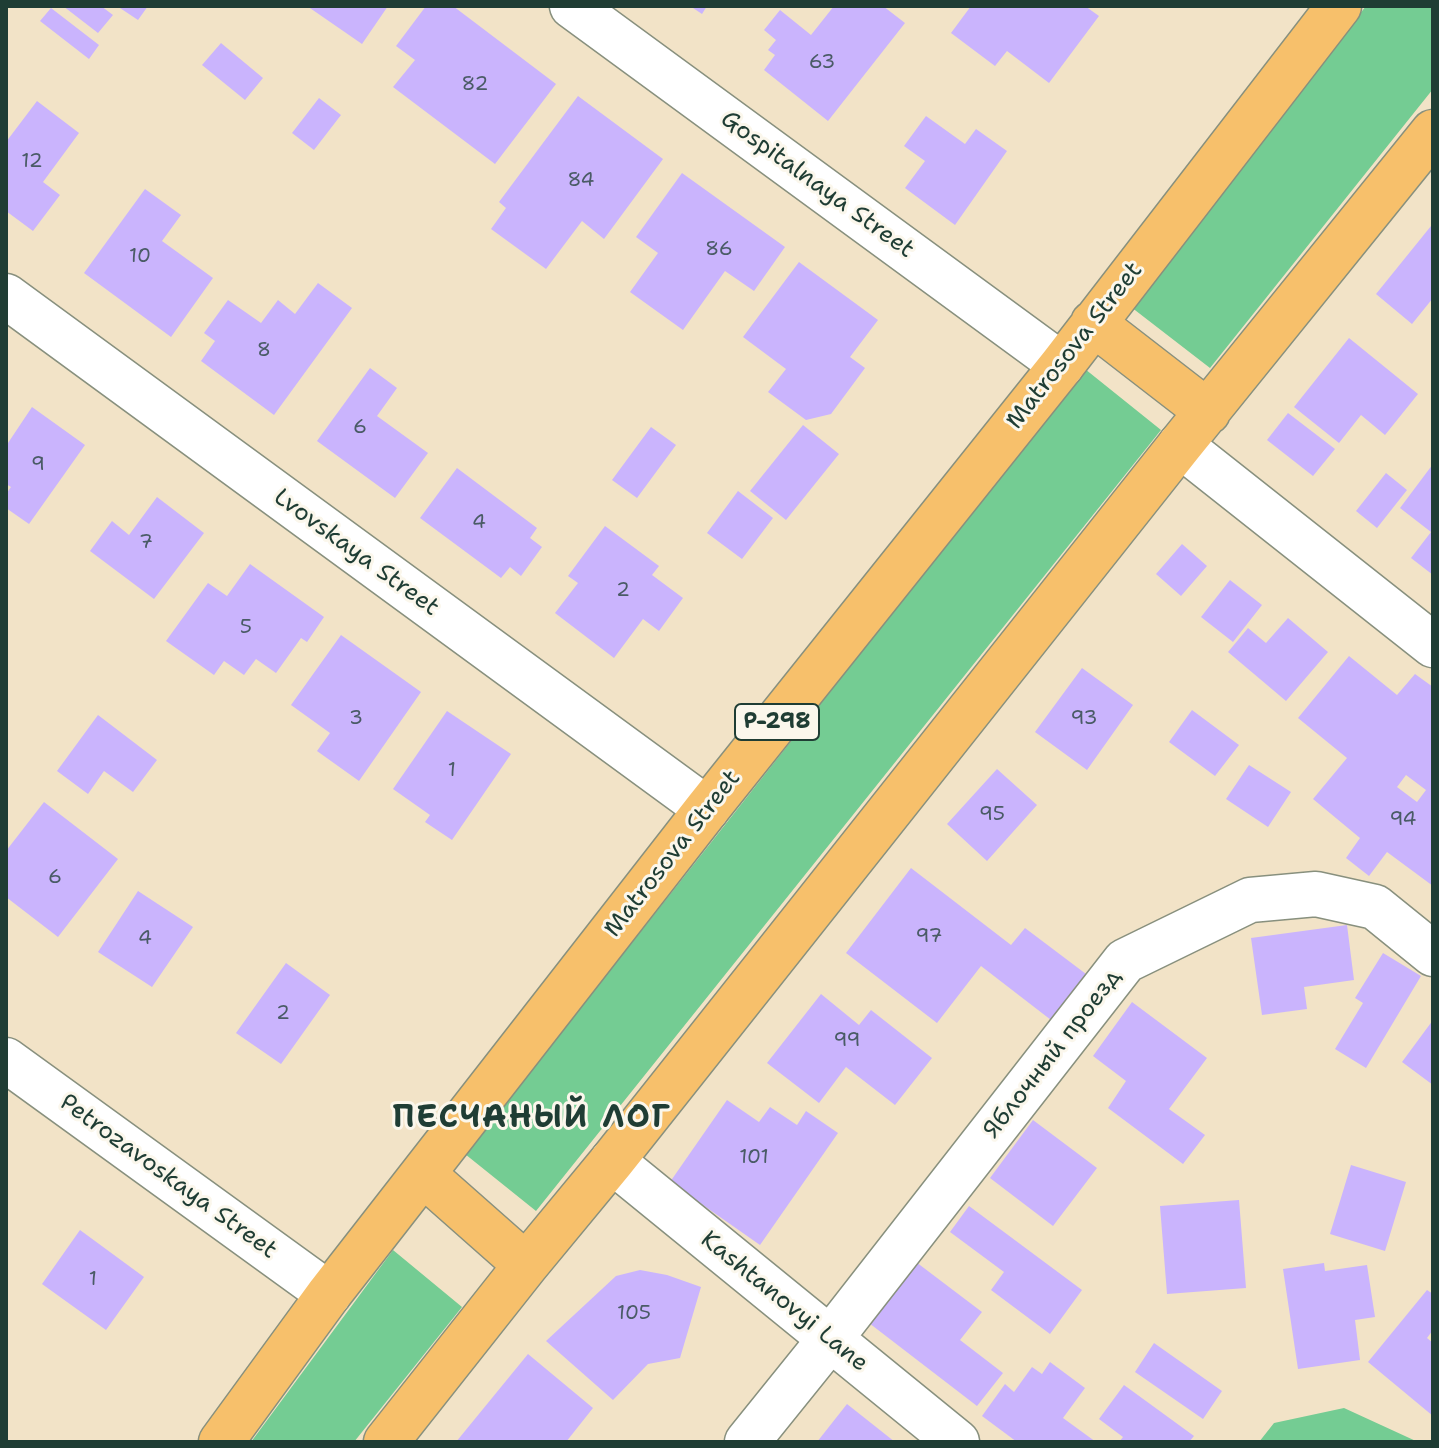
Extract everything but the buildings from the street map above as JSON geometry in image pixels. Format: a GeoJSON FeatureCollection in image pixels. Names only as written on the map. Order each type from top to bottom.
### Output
{"type":"FeatureCollection","features":[{"type":"Feature","properties":{"kind":"highway","name":"Matrosova Street"},"geometry":{"type":"LineString","coordinates":[[221,1442],[329,1294],[707,809],[1062,365],[1339,6]]}},
{"type":"Feature","properties":{"kind":"highway"},"geometry":{"type":"LineString","coordinates":[[386,1442],[1433,132]]}},
{"type":"Feature","properties":{"kind":"highway"},"geometry":{"type":"LineString","coordinates":[[1093,323],[1208,412]]}},
{"type":"Feature","properties":{"kind":"highway"},"geometry":{"type":"LineString","coordinates":[[423,1174],[526,1265]]}},
{"type":"Feature","properties":{"kind":"street","name":"Gospitalnaya Street"},"geometry":{"type":"LineString","coordinates":[[572,6],[1062,365]]}},
{"type":"Feature","properties":{"kind":"street","name":"Lvovskaya Street"},"geometry":{"type":"LineString","coordinates":[[6,296],[707,809]]}},
{"type":"Feature","properties":{"kind":"street"},"geometry":{"type":"LineString","coordinates":[[1180,445],[1433,645]]}},
{"type":"Feature","properties":{"kind":"street","name":"Яблочный проезд"},"geometry":{"type":"LineString","coordinates":[[747,1442],[1125,961],[1250,900],[1316,894],[1375,907],[1433,954]]}},
{"type":"Feature","properties":{"kind":"street","name":"Petrozavoskaya Street"},"geometry":{"type":"LineString","coordinates":[[6,1060],[329,1294]]}},
{"type":"Feature","properties":{"kind":"street","name":"Kashtanovyi Lane"},"geometry":{"type":"LineString","coordinates":[[612,1161],[957,1442]]}},
{"type":"Feature","properties":{"kind":"green space"},"geometry":{"type":"Polygon","coordinates":[[[1366,6],[1433,6],[1433,89],[1210,368],[1131,307],[1366,6]]]}},
{"type":"Feature","properties":{"kind":"green space"},"geometry":{"type":"Polygon","coordinates":[[[1085,369],[1161,430],[536,1211],[465,1154],[1085,369]]]}},
{"type":"Feature","properties":{"kind":"green space"},"geometry":{"type":"Polygon","coordinates":[[[393,1250],[462,1307],[354,1442],[251,1442],[393,1250]]]}},
{"type":"Feature","properties":{"kind":"green space"},"geometry":{"type":"Polygon","coordinates":[[[1344,1408],[1418,1442],[1259,1442],[1274,1423],[1344,1408]]]}},
{"type":"Feature","properties":{"kind":"district","name":"ПЕСЧАНЫЙ ЛОГ"},"geometry":{"type":"Point","coordinates":[532,1119]}}]}
